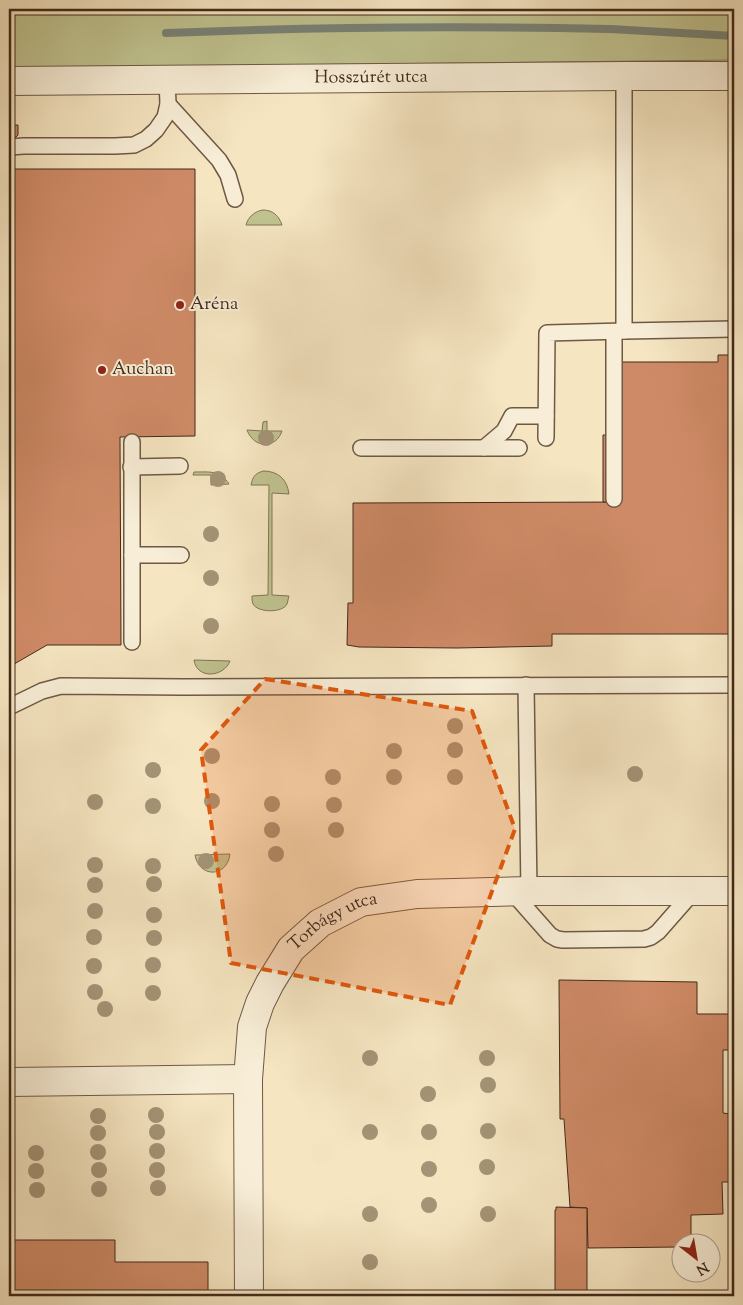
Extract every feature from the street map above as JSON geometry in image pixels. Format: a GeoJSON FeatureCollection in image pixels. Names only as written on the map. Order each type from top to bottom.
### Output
{"type":"FeatureCollection","features":[{"type":"Feature","properties":{"kind":"street","name":"Hosszúrét utca"},"geometry":{"type":"LineString","coordinates":[[9,81],[168,91],[384,78],[734,76]]}},
{"type":"Feature","properties":{"kind":"street","name":"Torbágy utca"},"geometry":{"type":"LineString","coordinates":[[249,1296],[248,1079],[252,1026],[260,1002],[291,949],[320,923],[361,902],[417,894],[734,891]]}},
{"type":"Feature","properties":{"kind":"street"},"geometry":{"type":"LineString","coordinates":[[9,1082],[248,1079]]}},
{"type":"Feature","properties":{"kind":"lane"},"geometry":{"type":"LineString","coordinates":[[614,499],[624,76]]}},
{"type":"Feature","properties":{"kind":"lane"},"geometry":{"type":"LineString","coordinates":[[9,147],[134,145],[146,139],[156,130],[165,117],[168,91]]}},
{"type":"Feature","properties":{"kind":"lane"},"geometry":{"type":"LineString","coordinates":[[168,91],[219,160],[228,176],[235,199]]}},
{"type":"Feature","properties":{"kind":"lane"},"geometry":{"type":"LineString","coordinates":[[546,438],[547,333],[734,329]]}},
{"type":"Feature","properties":{"kind":"lane"},"geometry":{"type":"LineString","coordinates":[[484,448],[504,431],[512,416],[546,416]]}},
{"type":"Feature","properties":{"kind":"lane"},"geometry":{"type":"LineString","coordinates":[[132,442],[132,642]]}},
{"type":"Feature","properties":{"kind":"lane"},"geometry":{"type":"LineString","coordinates":[[361,448],[519,448]]}},
{"type":"Feature","properties":{"kind":"lane"},"geometry":{"type":"LineString","coordinates":[[131,467],[180,466]]}},
{"type":"Feature","properties":{"kind":"lane"},"geometry":{"type":"LineString","coordinates":[[132,555],[181,554]]}},
{"type":"Feature","properties":{"kind":"lane"},"geometry":{"type":"LineString","coordinates":[[526,685],[521,892],[550,935],[557,939],[572,940],[644,939],[658,932],[694,891]]}},
{"type":"Feature","properties":{"kind":"lane"},"geometry":{"type":"LineString","coordinates":[[9,707],[42,691],[61,686],[183,688],[734,685]]}},
{"type":"Feature","properties":{"kind":"highlighted area"},"geometry":{"type":"Polygon","coordinates":[[[265,679],[472,711],[515,829],[450,1005],[231,963],[201,750],[265,679]]]}},
{"type":"Feature","properties":{"kind":"green space"},"geometry":{"type":"Polygon","coordinates":[[[9,9],[734,9],[734,60],[9,68],[9,9]]]}},
{"type":"Feature","properties":{"kind":"green space"},"geometry":{"type":"Polygon","coordinates":[[[263,210],[275,214],[282,225],[246,225],[252,215],[263,210]]]}},
{"type":"Feature","properties":{"kind":"green space"},"geometry":{"type":"Polygon","coordinates":[[[267,421],[267,431],[282,431],[279,437],[270,444],[255,441],[247,430],[262,431],[263,422],[267,421]]]}},
{"type":"Feature","properties":{"kind":"green space"},"geometry":{"type":"Polygon","coordinates":[[[263,471],[273,472],[281,477],[286,484],[289,494],[272,493],[272,595],[289,596],[285,607],[270,611],[256,607],[252,599],[252,596],[268,595],[269,485],[251,485],[254,476],[263,471]]]}},
{"type":"Feature","properties":{"kind":"green space"},"geometry":{"type":"Polygon","coordinates":[[[194,472],[218,474],[226,479],[229,484],[211,485],[211,475],[193,475],[194,472]]]}},
{"type":"Feature","properties":{"kind":"green space"},"geometry":{"type":"Polygon","coordinates":[[[194,660],[230,661],[222,670],[211,674],[200,671],[194,660]]]}},
{"type":"Feature","properties":{"kind":"green space"},"geometry":{"type":"Polygon","coordinates":[[[230,854],[224,868],[213,872],[202,868],[195,855],[230,854]]]}},
{"type":"Feature","properties":{"kind":"building"},"geometry":{"type":"Polygon","coordinates":[[[9,125],[18,125],[18,135],[16,137],[9,137],[9,125]]]}},
{"type":"Feature","properties":{"kind":"building","name":"Auchan"},"geometry":{"type":"Polygon","coordinates":[[[9,169],[195,169],[195,436],[120,437],[121,645],[47,645],[9,667],[9,169]]]}},
{"type":"Feature","properties":{"kind":"building"},"geometry":{"type":"Polygon","coordinates":[[[718,355],[734,355],[734,634],[552,634],[552,646],[457,648],[359,647],[347,645],[348,603],[353,603],[353,503],[620,502],[622,368],[620,368],[620,362],[718,362],[718,355]]]}},
{"type":"Feature","properties":{"kind":"building"},"geometry":{"type":"Polygon","coordinates":[[[603,435],[621,435],[620,502],[603,502],[603,435]]]}},
{"type":"Feature","properties":{"kind":"building"},"geometry":{"type":"Polygon","coordinates":[[[559,980],[697,982],[697,1014],[730,1014],[730,1050],[723,1050],[723,1113],[730,1114],[731,1182],[722,1182],[723,1214],[691,1215],[691,1232],[670,1232],[670,1247],[588,1248],[587,1208],[570,1207],[564,1119],[560,1119],[559,980]]]}},
{"type":"Feature","properties":{"kind":"building"},"geometry":{"type":"Polygon","coordinates":[[[556,1207],[587,1208],[587,1296],[555,1296],[556,1207]]]}},
{"type":"Feature","properties":{"kind":"building"},"geometry":{"type":"Polygon","coordinates":[[[9,1240],[115,1240],[115,1262],[208,1262],[208,1296],[9,1296],[9,1240]]]}},
{"type":"Feature","properties":{"kind":"waterway"},"geometry":{"type":"LineString","coordinates":[[166,33],[332,28],[498,28],[609,29],[734,36]]}},
{"type":"Feature","properties":{"kind":"place","name":"Aréna"},"geometry":{"type":"Point","coordinates":[180,305]}},
{"type":"Feature","properties":{"kind":"place","name":"Auchan"},"geometry":{"type":"Point","coordinates":[102,370]}}]}
